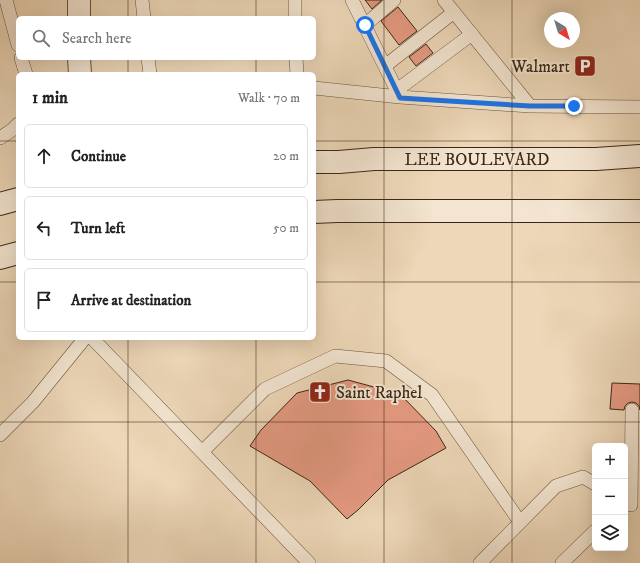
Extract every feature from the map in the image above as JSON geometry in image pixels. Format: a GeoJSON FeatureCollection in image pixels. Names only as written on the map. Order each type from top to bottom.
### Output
{"type":"FeatureCollection","features":[{"type":"Feature","properties":{"kind":"main road"},"geometry":{"type":"LineString","coordinates":[[79,0],[79,16]]}},
{"type":"Feature","properties":{"kind":"main road"},"geometry":{"type":"LineString","coordinates":[[79,60],[80,72]]}},
{"type":"Feature","properties":{"kind":"main road","name":"LEE BOULEVARD"},"geometry":{"type":"LineString","coordinates":[[316,162],[374,159],[596,159],[640,156]]}},
{"type":"Feature","properties":{"kind":"main road"},"geometry":{"type":"LineString","coordinates":[[0,204],[16,200]]}},
{"type":"Feature","properties":{"kind":"main road"},"geometry":{"type":"LineString","coordinates":[[316,212],[640,211]]}},
{"type":"Feature","properties":{"kind":"main road"},"geometry":{"type":"LineString","coordinates":[[0,258],[16,254]]}},
{"type":"Feature","properties":{"kind":"lane"},"geometry":{"type":"LineString","coordinates":[[6,0],[16,38]]}},
{"type":"Feature","properties":{"kind":"lane"},"geometry":{"type":"LineString","coordinates":[[142,0],[144,16]]}},
{"type":"Feature","properties":{"kind":"lane"},"geometry":{"type":"LineString","coordinates":[[295,0],[295,16]]}},
{"type":"Feature","properties":{"kind":"lane"},"geometry":{"type":"LineString","coordinates":[[352,0],[399,94]]}},
{"type":"Feature","properties":{"kind":"lane"},"geometry":{"type":"LineString","coordinates":[[365,25],[394,0]]}},
{"type":"Feature","properties":{"kind":"lane"},"geometry":{"type":"LineString","coordinates":[[444,0],[530,106]]}},
{"type":"Feature","properties":{"kind":"lane"},"geometry":{"type":"LineString","coordinates":[[385,66],[454,12]]}},
{"type":"Feature","properties":{"kind":"lane"},"geometry":{"type":"LineString","coordinates":[[399,94],[472,34]]}},
{"type":"Feature","properties":{"kind":"lane"},"geometry":{"type":"LineString","coordinates":[[22,60],[25,72]]}},
{"type":"Feature","properties":{"kind":"lane"},"geometry":{"type":"LineString","coordinates":[[148,60],[150,72]]}},
{"type":"Feature","properties":{"kind":"lane"},"geometry":{"type":"LineString","coordinates":[[296,60],[297,72]]}},
{"type":"Feature","properties":{"kind":"lane"},"geometry":{"type":"LineString","coordinates":[[316,88],[530,106],[640,107]]}},
{"type":"Feature","properties":{"kind":"lane"},"geometry":{"type":"LineString","coordinates":[[0,138],[16,126]]}},
{"type":"Feature","properties":{"kind":"lane"},"geometry":{"type":"LineString","coordinates":[[0,435],[33,402],[83,340]]}},
{"type":"Feature","properties":{"kind":"lane"},"geometry":{"type":"LineString","coordinates":[[94,340],[309,563]]}},
{"type":"Feature","properties":{"kind":"lane"},"geometry":{"type":"LineString","coordinates":[[202,452],[265,389],[335,356],[386,360],[432,394],[520,522]]}},
{"type":"Feature","properties":{"kind":"lane"},"geometry":{"type":"LineString","coordinates":[[632,410],[632,506]]}},
{"type":"Feature","properties":{"kind":"lane"},"geometry":{"type":"LineString","coordinates":[[480,563],[556,486],[583,477],[592,482]]}},
{"type":"Feature","properties":{"kind":"lane"},"geometry":{"type":"LineString","coordinates":[[562,563],[592,534]]}},
{"type":"Feature","properties":{"kind":"building"},"geometry":{"type":"Polygon","coordinates":[[[365,0],[382,0],[372,9],[365,0]]]}},
{"type":"Feature","properties":{"kind":"building"},"geometry":{"type":"Polygon","coordinates":[[[398,7],[417,31],[399,45],[381,21],[398,7]]]}},
{"type":"Feature","properties":{"kind":"building"},"geometry":{"type":"Polygon","coordinates":[[[426,44],[433,53],[416,66],[409,57],[426,44]]]}},
{"type":"Feature","properties":{"kind":"building"},"geometry":{"type":"Polygon","coordinates":[[[348,380],[400,394],[436,431],[446,448],[388,480],[347,519],[310,481],[250,446],[261,430],[297,393],[348,380]]]}},
{"type":"Feature","properties":{"kind":"building"},"geometry":{"type":"Polygon","coordinates":[[[612,383],[640,384],[640,410],[636,403],[632,402],[625,406],[624,410],[610,409],[612,383]]]}},
{"type":"Feature","properties":{"kind":"place","name":"Walmart"},"geometry":{"type":"Point","coordinates":[585,66]}},
{"type":"Feature","properties":{"kind":"place","name":"Saint Raphel"},"geometry":{"type":"Point","coordinates":[320,392]}},
{"type":"Feature","properties":{"kind":"route"},"geometry":{"type":"LineString","coordinates":[[365,25],[400,98],[530,106],[574,106]]}}]}
